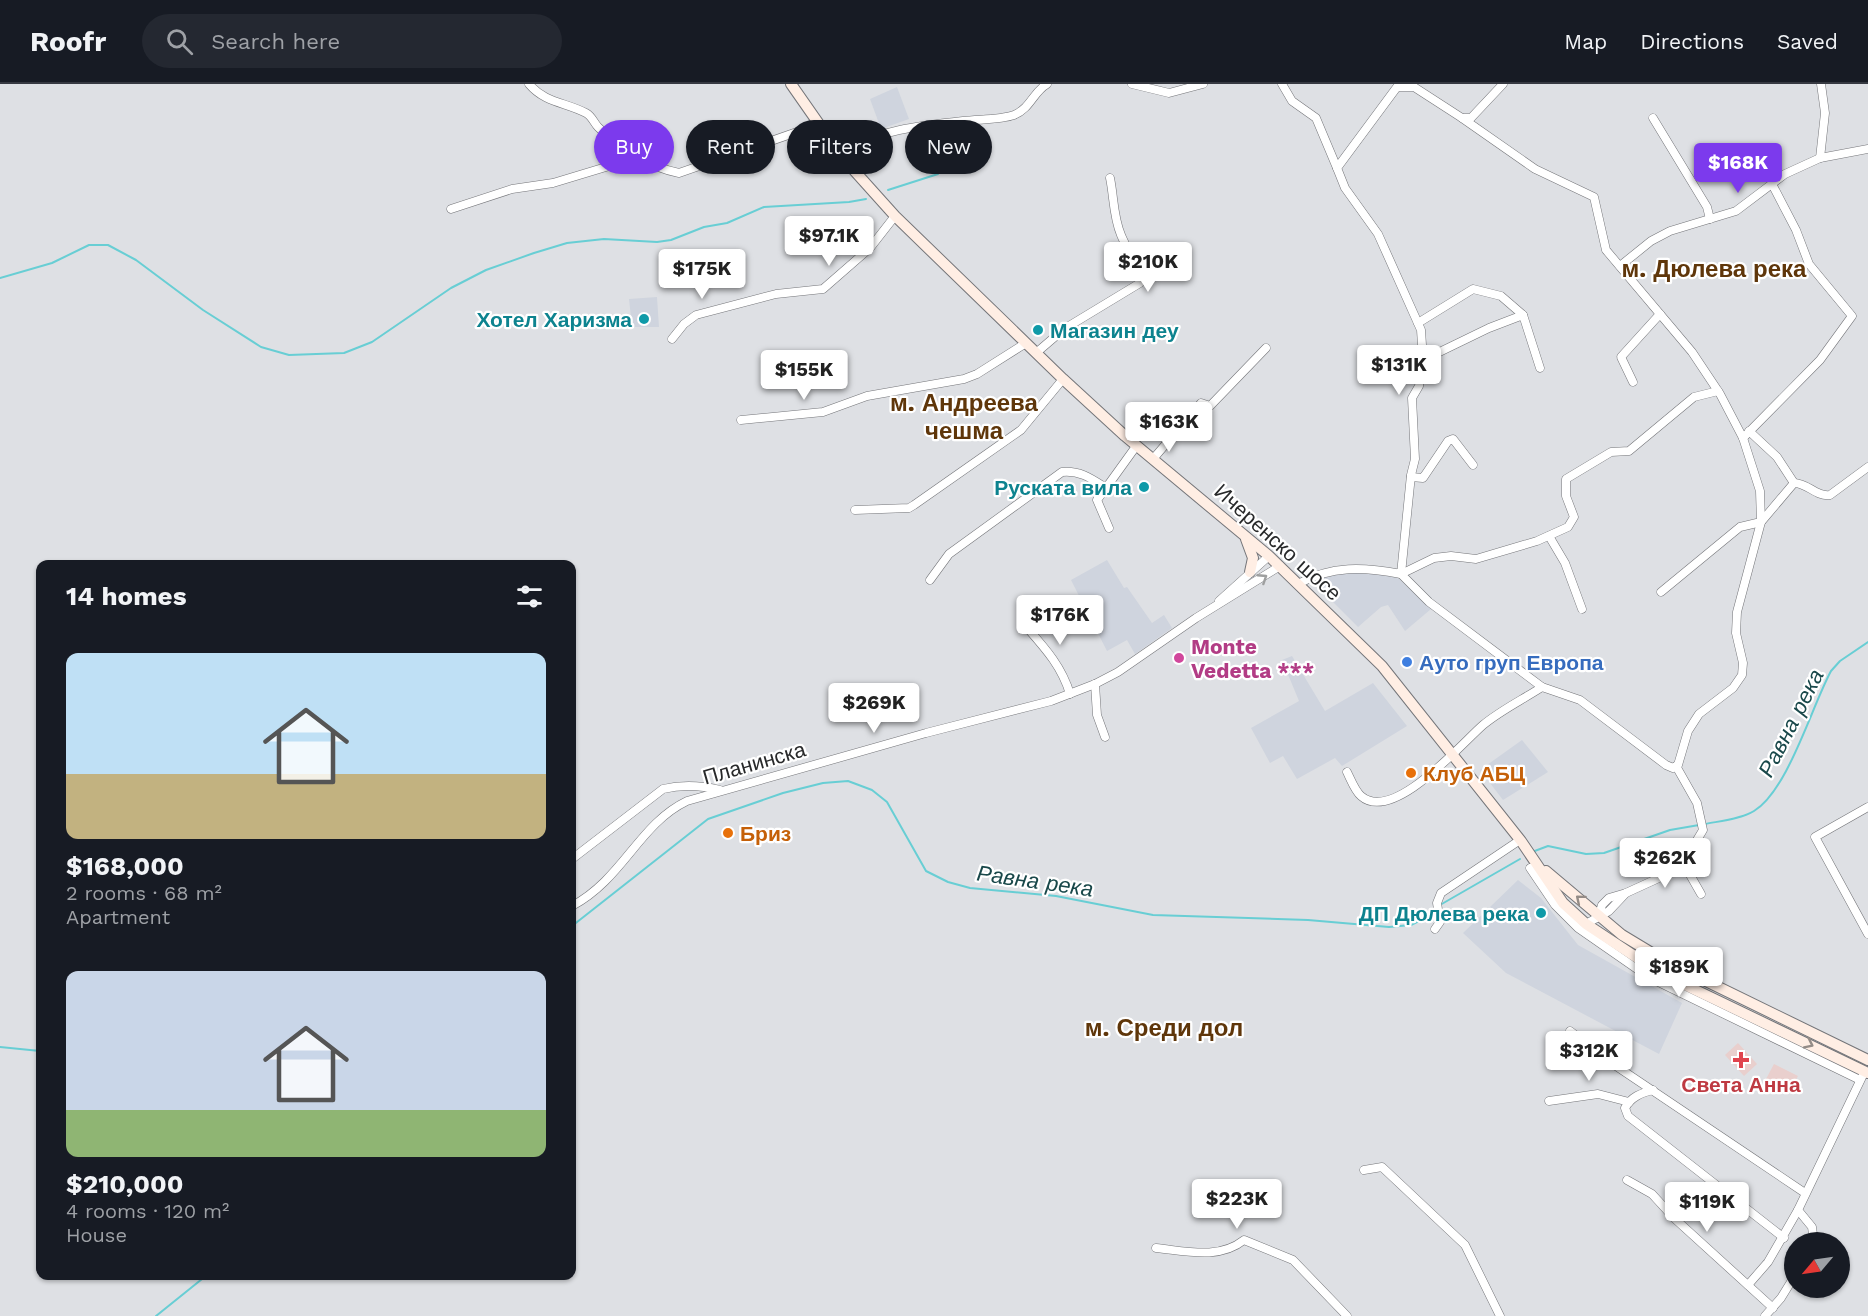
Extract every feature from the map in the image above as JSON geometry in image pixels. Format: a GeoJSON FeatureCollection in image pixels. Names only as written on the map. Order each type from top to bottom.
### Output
{"type":"FeatureCollection","features":[{"type":"Feature","properties":{"kind":"street"},"geometry":{"type":"LineString","coordinates":[[529,84],[552,102],[589,114],[594,121]]}},
{"type":"Feature","properties":{"kind":"street","name":"Ичеренско шосе"},"geometry":{"type":"LineString","coordinates":[[791,84],[815,120]]}},
{"type":"Feature","properties":{"kind":"street"},"geometry":{"type":"LineString","coordinates":[[893,131],[918,125],[1014,115],[1032,104],[1039,89],[1047,84]]}},
{"type":"Feature","properties":{"kind":"street"},"geometry":{"type":"LineString","coordinates":[[1132,84],[1169,93],[1203,84]]}},
{"type":"Feature","properties":{"kind":"street"},"geometry":{"type":"LineString","coordinates":[[1282,84],[1292,100],[1316,118],[1345,188],[1378,234],[1421,330],[1423,360],[1419,386],[1412,398],[1415,459],[1401,574]]}},
{"type":"Feature","properties":{"kind":"street"},"geometry":{"type":"LineString","coordinates":[[1462,118],[1471,118],[1503,84]]}},
{"type":"Feature","properties":{"kind":"street"},"geometry":{"type":"LineString","coordinates":[[1820,158],[1825,113],[1821,84]]}},
{"type":"Feature","properties":{"kind":"street"},"geometry":{"type":"LineString","coordinates":[[1337,168],[1398,87],[1415,85],[1535,169],[1594,197],[1606,250],[1692,352],[1718,391],[1743,438],[1760,491],[1761,522],[1737,612],[1736,633],[1743,663],[1742,675],[1733,688],[1699,714],[1688,731],[1676,766],[1689,788],[1702,820],[1703,830],[1685,860],[1685,867],[1701,894]]}},
{"type":"Feature","properties":{"kind":"street"},"geometry":{"type":"LineString","coordinates":[[1653,118],[1707,207],[1710,219]]}},
{"type":"Feature","properties":{"kind":"street"},"geometry":{"type":"LineString","coordinates":[[674,171],[679,172],[787,135]]}},
{"type":"Feature","properties":{"kind":"street"},"geometry":{"type":"LineString","coordinates":[[1620,266],[1651,241],[1670,231],[1736,211],[1785,174],[1820,158],[1868,149]]}},
{"type":"Feature","properties":{"kind":"street"},"geometry":{"type":"LineString","coordinates":[[451,209],[512,189],[564,181],[594,171]]}},
{"type":"Feature","properties":{"kind":"street","name":"Ичеренско шосе"},"geometry":{"type":"LineString","coordinates":[[858,174],[896,216],[1063,379],[1137,445],[1269,556],[1382,666],[1521,841],[1533,866]]}},
{"type":"Feature","properties":{"kind":"street"},"geometry":{"type":"LineString","coordinates":[[1036,353],[1064,329],[1140,283],[1138,267],[1121,236],[1114,216],[1110,178]]}},
{"type":"Feature","properties":{"kind":"street"},"geometry":{"type":"LineString","coordinates":[[1743,438],[1820,360],[1852,316],[1809,264],[1796,230],[1772,184]]}},
{"type":"Feature","properties":{"kind":"street"},"geometry":{"type":"LineString","coordinates":[[672,339],[684,324],[696,315],[776,294],[823,289],[870,248],[896,216]]}},
{"type":"Feature","properties":{"kind":"street"},"geometry":{"type":"LineString","coordinates":[[1418,322],[1473,289],[1501,296],[1523,315],[1540,368]]}},
{"type":"Feature","properties":{"kind":"street"},"geometry":{"type":"LineString","coordinates":[[1633,382],[1621,357],[1660,314]]}},
{"type":"Feature","properties":{"kind":"street"},"geometry":{"type":"LineString","coordinates":[[1423,360],[1523,315]]}},
{"type":"Feature","properties":{"kind":"street"},"geometry":{"type":"LineString","coordinates":[[741,420],[823,412],[867,396],[964,379],[977,374],[1026,343]]}},
{"type":"Feature","properties":{"kind":"street"},"geometry":{"type":"LineString","coordinates":[[1154,459],[1201,403],[1210,406],[1266,348]]}},
{"type":"Feature","properties":{"kind":"street"},"geometry":{"type":"LineString","coordinates":[[855,510],[909,508],[914,505],[1021,430],[1063,379]]}},
{"type":"Feature","properties":{"kind":"street"},"geometry":{"type":"LineString","coordinates":[[1298,584],[1314,575],[1359,568],[1401,574],[1434,558],[1451,556],[1476,559],[1549,536],[1568,527],[1574,517],[1566,496],[1566,479],[1611,452],[1629,451],[1694,397],[1718,391]]}},
{"type":"Feature","properties":{"kind":"street"},"geometry":{"type":"LineString","coordinates":[[1749,431],[1777,457],[1794,483]]}},
{"type":"Feature","properties":{"kind":"street"},"geometry":{"type":"LineString","coordinates":[[1411,477],[1423,478],[1448,441],[1453,439],[1473,465]]}},
{"type":"Feature","properties":{"kind":"street"},"geometry":{"type":"LineString","coordinates":[[1109,528],[1097,500],[1137,445]]}},
{"type":"Feature","properties":{"kind":"street"},"geometry":{"type":"LineString","coordinates":[[1661,592],[1740,526],[1761,522],[1794,483],[1801,483],[1824,496],[1830,495],[1868,467]]}},
{"type":"Feature","properties":{"kind":"street"},"geometry":{"type":"LineString","coordinates":[[930,579],[950,555],[1062,472],[1073,471],[1084,475],[1106,488]]}},
{"type":"Feature","properties":{"kind":"street"},"geometry":{"type":"LineString","coordinates":[[1245,536],[1252,554],[1250,572]]}},
{"type":"Feature","properties":{"kind":"street"},"geometry":{"type":"LineString","coordinates":[[1549,536],[1565,564],[1582,609]]}},
{"type":"Feature","properties":{"kind":"street"},"geometry":{"type":"LineString","coordinates":[[1209,610],[1269,556]]}},
{"type":"Feature","properties":{"kind":"street"},"geometry":{"type":"LineString","coordinates":[[1209,610],[1280,566]]}},
{"type":"Feature","properties":{"kind":"street"},"geometry":{"type":"LineString","coordinates":[[1401,574],[1429,602],[1542,687],[1580,700],[1666,765],[1673,768],[1676,766]]}},
{"type":"Feature","properties":{"kind":"street"},"geometry":{"type":"LineString","coordinates":[[1039,600],[1022,622],[1050,653],[1065,676],[1070,694]]}},
{"type":"Feature","properties":{"kind":"street","name":"Планинска"},"geometry":{"type":"LineString","coordinates":[[576,904],[609,880],[666,812],[687,801],[1070,694],[1118,672],[1209,610]]}},
{"type":"Feature","properties":{"kind":"street"},"geometry":{"type":"LineString","coordinates":[[1095,684],[1097,715],[1105,737]]}},
{"type":"Feature","properties":{"kind":"street"},"geometry":{"type":"LineString","coordinates":[[1347,772],[1361,796],[1370,801],[1384,800],[1412,789],[1482,726],[1542,687]]}},
{"type":"Feature","properties":{"kind":"street"},"geometry":{"type":"LineString","coordinates":[[576,856],[663,789],[677,786],[703,786],[721,790]]}},
{"type":"Feature","properties":{"kind":"street"},"geometry":{"type":"LineString","coordinates":[[1868,807],[1815,837],[1868,934]]}},
{"type":"Feature","properties":{"kind":"street"},"geometry":{"type":"LineString","coordinates":[[1435,929],[1440,922],[1437,903],[1441,893],[1521,841]]}},
{"type":"Feature","properties":{"kind":"street"},"geometry":{"type":"LineString","coordinates":[[1533,866],[1622,934],[1665,961],[1868,1060]]}},
{"type":"Feature","properties":{"kind":"street"},"geometry":{"type":"LineString","coordinates":[[1533,866],[1563,903],[1586,924],[1660,973],[1865,1072]]}},
{"type":"Feature","properties":{"kind":"street"},"geometry":{"type":"LineString","coordinates":[[1533,866],[1555,905],[1578,928],[1650,978],[1865,1072]]}},
{"type":"Feature","properties":{"kind":"street"},"geometry":{"type":"LineString","coordinates":[[1586,924],[1615,907],[1626,893],[1685,867]]}},
{"type":"Feature","properties":{"kind":"street"},"geometry":{"type":"LineString","coordinates":[[1570,1031],[1587,1046],[1653,1090],[1678,1110],[1804,1193]]}},
{"type":"Feature","properties":{"kind":"street"},"geometry":{"type":"LineString","coordinates":[[1787,1232],[1804,1193],[1865,1072]]}},
{"type":"Feature","properties":{"kind":"street"},"geometry":{"type":"LineString","coordinates":[[1653,1090],[1640,1093],[1629,1102],[1625,1108],[1628,1116],[1784,1238],[1748,1285]]}},
{"type":"Feature","properties":{"kind":"street"},"geometry":{"type":"LineString","coordinates":[[1549,1101],[1598,1094],[1629,1102]]}},
{"type":"Feature","properties":{"kind":"street"},"geometry":{"type":"LineString","coordinates":[[1364,1170],[1382,1167],[1465,1245],[1500,1316]]}},
{"type":"Feature","properties":{"kind":"street"},"geometry":{"type":"LineString","coordinates":[[1627,1180],[1652,1194],[1674,1218],[1773,1308]]}},
{"type":"Feature","properties":{"kind":"street"},"geometry":{"type":"LineString","coordinates":[[1798,1210],[1809,1221],[1812,1232]]}},
{"type":"Feature","properties":{"kind":"street"},"geometry":{"type":"LineString","coordinates":[[1156,1248],[1199,1253],[1233,1249],[1244,1240],[1293,1260],[1347,1316]]}},
{"type":"Feature","properties":{"kind":"street"},"geometry":{"type":"LineString","coordinates":[[1766,1316],[1784,1292]]}},
{"type":"Feature","properties":{"kind":"shaded area"},"geometry":{"type":"Polygon","coordinates":[[[897,87],[909,119],[893,125],[893,120],[878,120],[870,99],[897,87]]]}},
{"type":"Feature","properties":{"kind":"shaded area"},"geometry":{"type":"Polygon","coordinates":[[[657,297],[659,327],[632,327],[629,299],[657,297]]]}},
{"type":"Feature","properties":{"kind":"shaded area"},"geometry":{"type":"Polygon","coordinates":[[[1107,560],[1124,588],[1127,587],[1152,623],[1164,615],[1172,628],[1135,654],[1127,640],[1107,651],[1071,580],[1107,560]]]}},
{"type":"Feature","properties":{"kind":"shaded area"},"geometry":{"type":"Polygon","coordinates":[[[1344,572],[1370,572],[1398,578],[1431,609],[1405,631],[1388,605],[1381,607],[1358,627],[1311,580],[1344,572]]]}},
{"type":"Feature","properties":{"kind":"shaded area"},"geometry":{"type":"Polygon","coordinates":[[[1292,656],[1325,711],[1373,683],[1407,726],[1342,766],[1335,758],[1297,779],[1283,756],[1270,763],[1251,728],[1299,701],[1282,660],[1292,656]]]}},
{"type":"Feature","properties":{"kind":"shaded area"},"geometry":{"type":"Polygon","coordinates":[[[1522,740],[1548,772],[1503,800],[1480,770],[1522,740]]]}},
{"type":"Feature","properties":{"kind":"shaded area"},"geometry":{"type":"Polygon","coordinates":[[[1518,880],[1541,898],[1578,945],[1682,1003],[1659,1054],[1506,973],[1463,933],[1518,880]]]}},
{"type":"Feature","properties":{"kind":"shaded area","name":"Света Анна"},"geometry":{"type":"Polygon","coordinates":[[[1738,1043],[1757,1064],[1744,1076],[1725,1055],[1738,1043]]]}},
{"type":"Feature","properties":{"kind":"shaded area"},"geometry":{"type":"Polygon","coordinates":[[[1774,1064],[1798,1076],[1790,1091],[1766,1079],[1774,1064]]]}},
{"type":"Feature","properties":{"kind":"waterway"},"geometry":{"type":"LineString","coordinates":[[888,190],[938,174]]}},
{"type":"Feature","properties":{"kind":"waterway"},"geometry":{"type":"LineString","coordinates":[[0,278],[52,263],[89,245],[108,245],[136,260],[203,310],[261,347],[289,355],[344,353],[372,342],[451,288],[486,270],[567,243],[604,239],[657,242],[671,240],[704,227],[727,223],[764,207],[866,199]]}},
{"type":"Feature","properties":{"kind":"waterway","name":"Равна река"},"geometry":{"type":"LineString","coordinates":[[1705,824],[1743,816],[1754,811],[1766,800],[1788,767],[1831,671],[1840,661],[1868,642]]}},
{"type":"Feature","properties":{"kind":"waterway","name":"Равна река"},"geometry":{"type":"LineString","coordinates":[[576,923],[708,819],[783,793],[823,783],[848,781],[872,790],[887,802],[926,871],[948,882],[970,888],[1056,896],[1153,915],[1308,920],[1389,927],[1411,925],[1425,918],[1436,908]]}},
{"type":"Feature","properties":{"kind":"waterway","name":"Равна река"},"geometry":{"type":"LineString","coordinates":[[1532,852],[1548,846],[1586,854],[1604,853],[1670,830],[1699,825]]}},
{"type":"Feature","properties":{"kind":"waterway","name":"Равна река"},"geometry":{"type":"LineString","coordinates":[[1440,905],[1520,859]]}},
{"type":"Feature","properties":{"kind":"waterway","name":"Равна река"},"geometry":{"type":"LineString","coordinates":[[0,1047],[36,1051]]}},
{"type":"Feature","properties":{"kind":"waterway"},"geometry":{"type":"LineString","coordinates":[[156,1316],[201,1280]]}},
{"type":"Feature","properties":{"kind":"place","name":"Хотел Харизма"},"geometry":{"type":"Point","coordinates":[644,319]}},
{"type":"Feature","properties":{"kind":"place","name":"Магазин деу"},"geometry":{"type":"Point","coordinates":[1038,330]}},
{"type":"Feature","properties":{"kind":"place","name":"Руската вила"},"geometry":{"type":"Point","coordinates":[1144,487]}},
{"type":"Feature","properties":{"kind":"place","name":"Monte Vedetta ***"},"geometry":{"type":"Point","coordinates":[1179,658]}},
{"type":"Feature","properties":{"kind":"place","name":"Ауто груп Европа"},"geometry":{"type":"Point","coordinates":[1407,662]}},
{"type":"Feature","properties":{"kind":"place","name":"Клуб АБЦ"},"geometry":{"type":"Point","coordinates":[1411,773]}},
{"type":"Feature","properties":{"kind":"place","name":"Бриз"},"geometry":{"type":"Point","coordinates":[728,833]}},
{"type":"Feature","properties":{"kind":"place","name":"ДП Дюлева река"},"geometry":{"type":"Point","coordinates":[1541,913]}},
{"type":"Feature","properties":{"kind":"place","name":"Света Анна"},"geometry":{"type":"Point","coordinates":[1741,1060]}},
{"type":"Feature","properties":{"kind":"district","name":"м. Дюлева река"},"geometry":{"type":"Point","coordinates":[1714,269]}},
{"type":"Feature","properties":{"kind":"district","name":"м. Андреева чешма"},"geometry":{"type":"Point","coordinates":[964,417]}},
{"type":"Feature","properties":{"kind":"district","name":"м. Среди дол"},"geometry":{"type":"Point","coordinates":[1164,1028]}}]}
